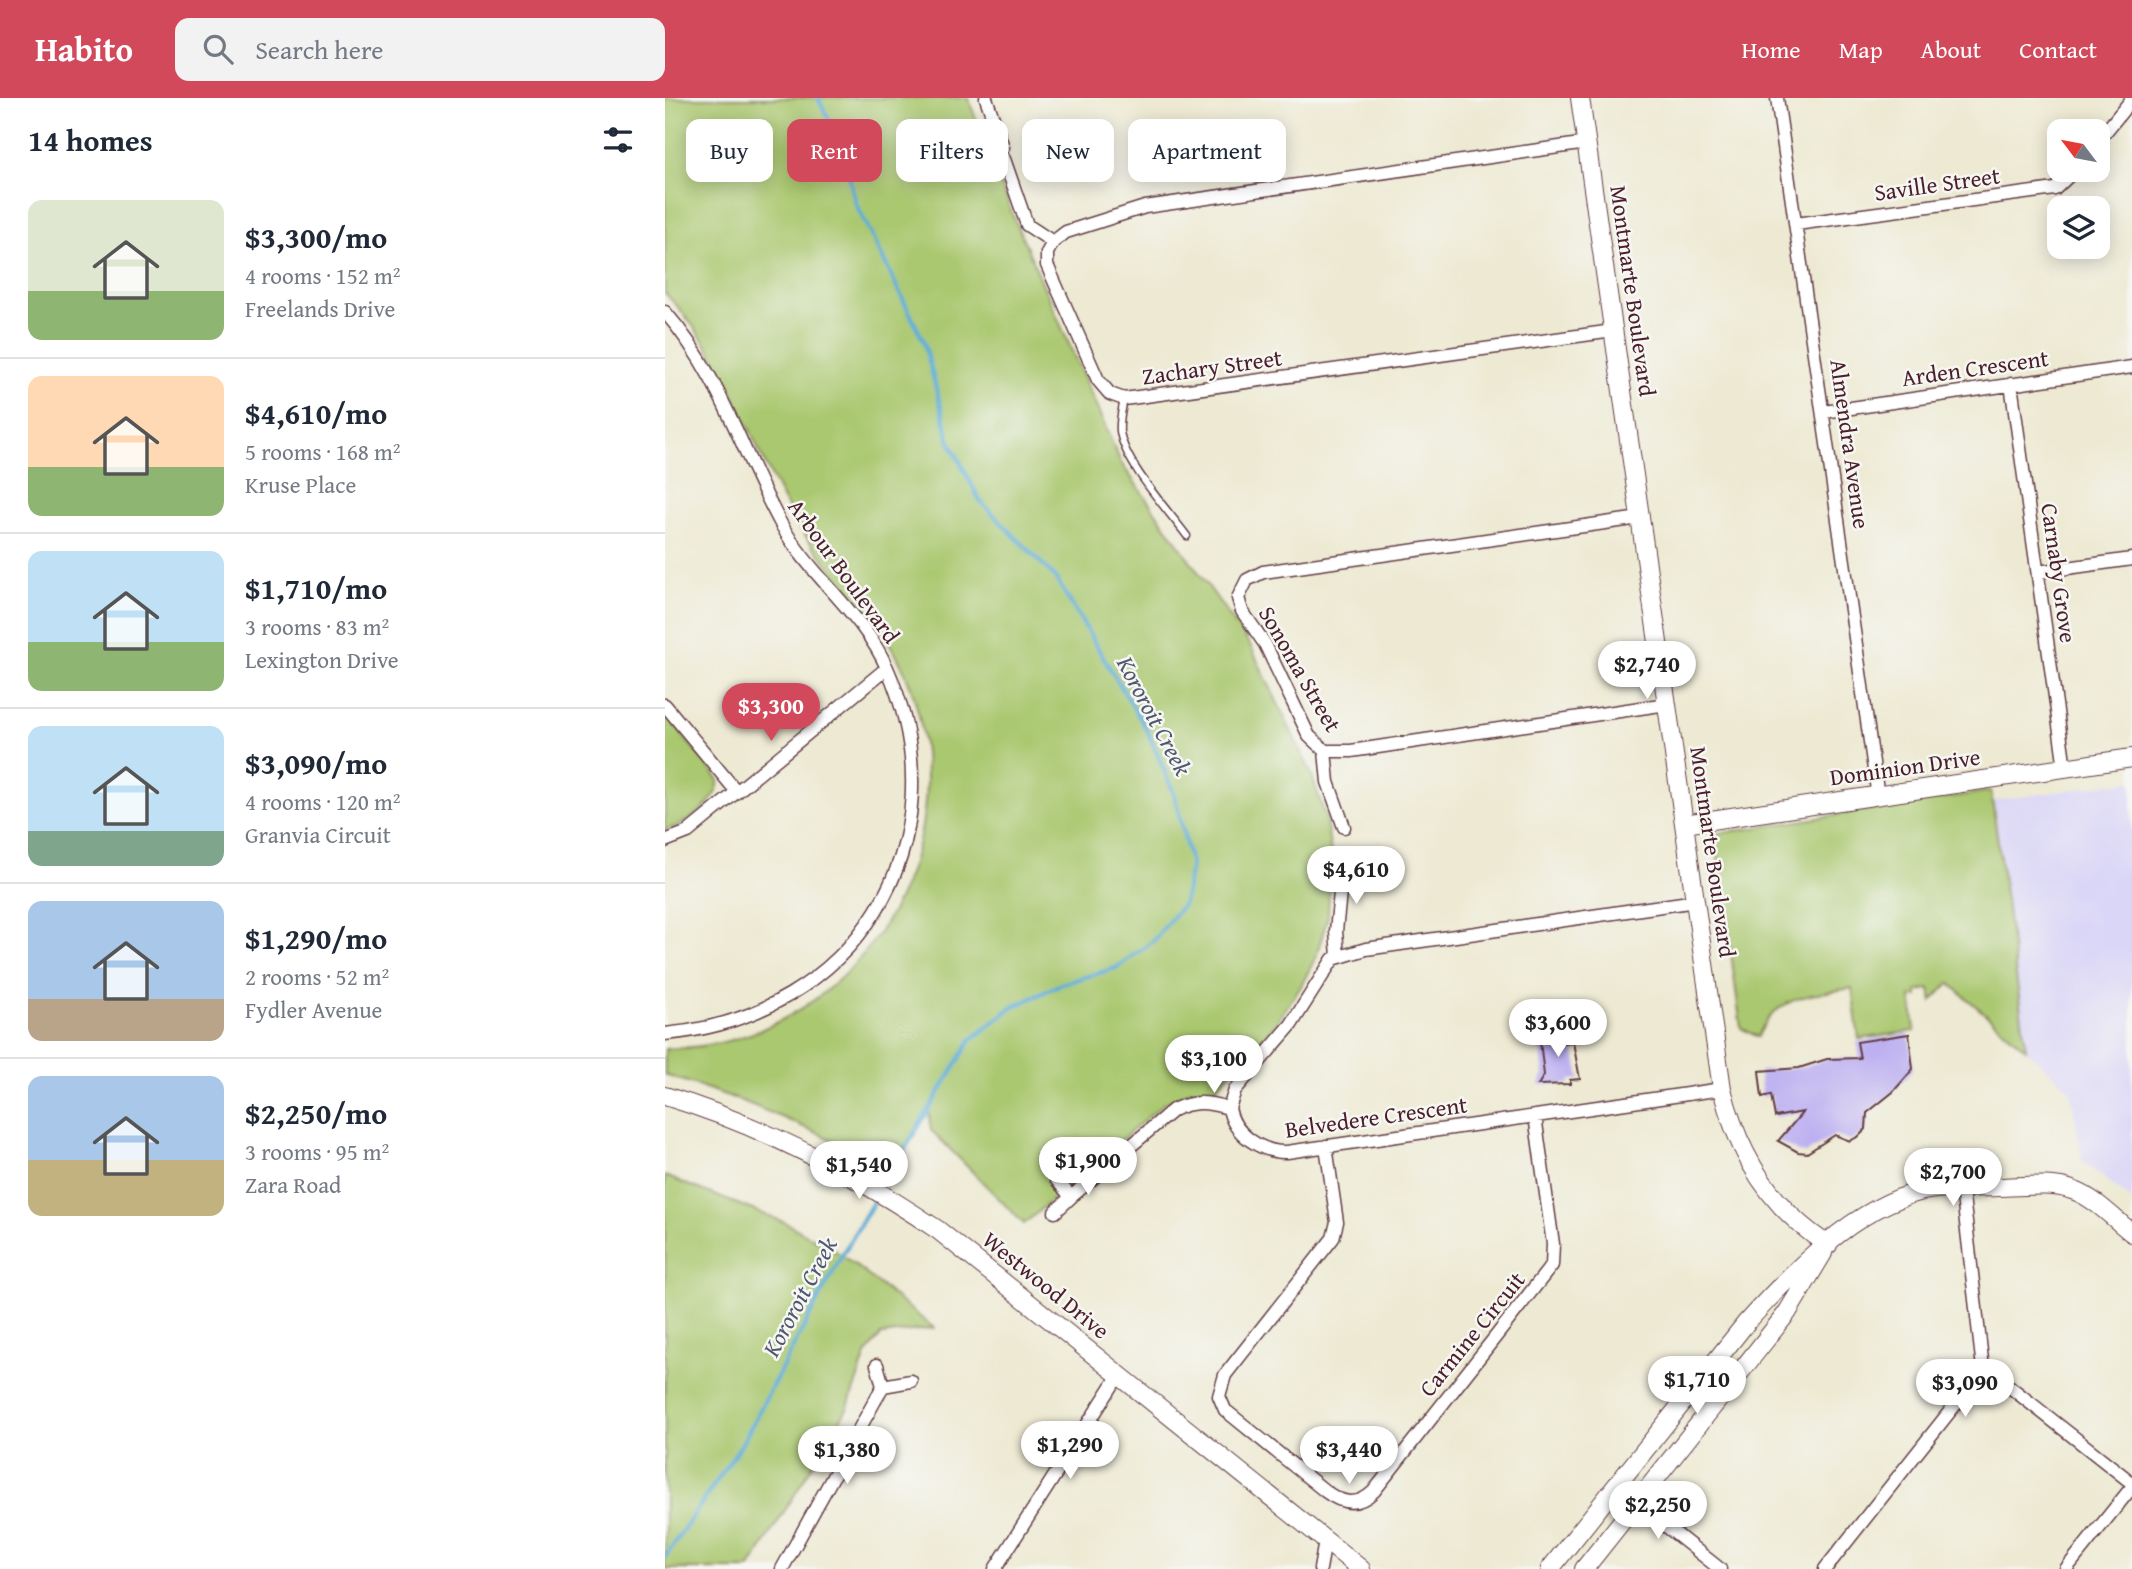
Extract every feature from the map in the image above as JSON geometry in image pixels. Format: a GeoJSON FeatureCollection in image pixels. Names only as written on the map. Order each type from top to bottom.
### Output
{"type":"FeatureCollection","features":[{"type":"Feature","properties":{"kind":"street"},"geometry":{"type":"LineString","coordinates":[[986,98],[1027,225],[1053,242],[1066,232],[1145,207],[1587,143]]}},
{"type":"Feature","properties":{"kind":"street","name":"Montmarte Boulevard"},"geometry":{"type":"LineString","coordinates":[[1580,98],[1722,1089],[1733,1130],[1753,1170],[1793,1218],[1828,1245]]}},
{"type":"Feature","properties":{"kind":"street","name":"Almendra Avenue"},"geometry":{"type":"LineString","coordinates":[[1777,98],[1878,797]]}},
{"type":"Feature","properties":{"kind":"street"},"geometry":{"type":"LineString","coordinates":[[2111,125],[2132,99]]}},
{"type":"Feature","properties":{"kind":"street","name":"Saville Street"},"geometry":{"type":"LineString","coordinates":[[1796,223],[2056,189],[2063,182]]}},
{"type":"Feature","properties":{"kind":"street","name":"Zachary Street"},"geometry":{"type":"LineString","coordinates":[[1053,242],[1047,253],[1047,265],[1098,380],[1110,394],[1124,399],[1613,331]]}},
{"type":"Feature","properties":{"kind":"street","name":"Arbour Boulevard"},"geometry":{"type":"LineString","coordinates":[[665,312],[712,378],[786,533],[806,563],[870,637],[887,668],[905,718],[911,794],[905,840],[879,905],[849,948],[790,997],[756,1014],[717,1027],[665,1034]]}},
{"type":"Feature","properties":{"kind":"street","name":"Arden Crescent"},"geometry":{"type":"LineString","coordinates":[[1824,412],[2132,367]]}},
{"type":"Feature","properties":{"kind":"street","name":"Carnaby Grove"},"geometry":{"type":"LineString","coordinates":[[2011,384],[2065,768]]}},
{"type":"Feature","properties":{"kind":"street","name":"Sonoma Street"},"geometry":{"type":"LineString","coordinates":[[1640,517],[1274,570],[1247,580],[1239,592],[1239,606],[1265,643],[1310,736],[1325,751],[1351,751],[1667,704]]}},
{"type":"Feature","properties":{"kind":"street"},"geometry":{"type":"LineString","coordinates":[[2038,572],[2132,559]]}},
{"type":"Feature","properties":{"kind":"street"},"geometry":{"type":"LineString","coordinates":[[665,841],[688,832],[887,668]]}},
{"type":"Feature","properties":{"kind":"street"},"geometry":{"type":"LineString","coordinates":[[665,705],[737,792]]}},
{"type":"Feature","properties":{"kind":"street"},"geometry":{"type":"LineString","coordinates":[[1325,751],[1328,782],[1344,827]]}},
{"type":"Feature","properties":{"kind":"street","name":"Dominion Drive"},"geometry":{"type":"LineString","coordinates":[[1684,824],[2132,758]]}},
{"type":"Feature","properties":{"kind":"street"},"geometry":{"type":"LineString","coordinates":[[1338,956],[1336,930],[1344,855]]}},
{"type":"Feature","properties":{"kind":"street"},"geometry":{"type":"LineString","coordinates":[[1055,1212],[1173,1110],[1189,1102],[1205,1101],[1229,1108],[1234,1090],[1291,1025],[1329,961],[1338,956],[1366,949],[1696,901]]}},
{"type":"Feature","properties":{"kind":"street","name":"Belvedere Crescent"},"geometry":{"type":"LineString","coordinates":[[1229,1108],[1237,1128],[1269,1151],[1287,1152],[1722,1089]]}},
{"type":"Feature","properties":{"kind":"street","name":"Westwood Drive"},"geometry":{"type":"LineString","coordinates":[[665,1096],[731,1117],[794,1145],[869,1185],[939,1230],[1361,1569]]}},
{"type":"Feature","properties":{"kind":"street","name":"Carmine Circuit"},"geometry":{"type":"LineString","coordinates":[[1326,1146],[1337,1222],[1333,1238],[1226,1375],[1219,1396],[1225,1410],[1325,1491],[1342,1502],[1358,1502],[1374,1491],[1552,1265],[1553,1244],[1535,1116]]}},
{"type":"Feature","properties":{"kind":"street"},"geometry":{"type":"LineString","coordinates":[[1056,1179],[1071,1197]]}},
{"type":"Feature","properties":{"kind":"street"},"geometry":{"type":"LineString","coordinates":[[1962,1188],[1984,1377]]}},
{"type":"Feature","properties":{"kind":"street"},"geometry":{"type":"LineString","coordinates":[[1550,1569],[1747,1323],[1795,1270],[1871,1212],[1924,1191],[1962,1188],[2073,1190],[2132,1233]]}},
{"type":"Feature","properties":{"kind":"street"},"geometry":{"type":"LineString","coordinates":[[1584,1569],[1787,1312],[1828,1245]]}},
{"type":"Feature","properties":{"kind":"street"},"geometry":{"type":"LineString","coordinates":[[782,1569],[883,1386],[877,1365]]}},
{"type":"Feature","properties":{"kind":"street"},"geometry":{"type":"LineString","coordinates":[[995,1569],[1119,1375]]}},
{"type":"Feature","properties":{"kind":"street"},"geometry":{"type":"LineString","coordinates":[[1825,1569],[1970,1386],[1984,1377],[1992,1377],[2005,1383],[2132,1485],[2066,1569]]}},
{"type":"Feature","properties":{"kind":"street"},"geometry":{"type":"LineString","coordinates":[[883,1386],[911,1381]]}},
{"type":"Feature","properties":{"kind":"street"},"geometry":{"type":"LineString","coordinates":[[1617,1487],[1720,1569]]}},
{"type":"Feature","properties":{"kind":"street"},"geometry":{"type":"LineString","coordinates":[[1320,1569],[1325,1541]]}},
{"type":"Feature","properties":{"kind":"lane"},"geometry":{"type":"LineString","coordinates":[[1124,399],[1120,418],[1122,438],[1142,474],[1187,536]]}},
{"type":"Feature","properties":{"kind":"shaded area"},"geometry":{"type":"Polygon","coordinates":[[[2132,781],[2132,1200],[2082,1161],[2071,1091],[2026,1049],[1994,801],[2132,781]]]}},
{"type":"Feature","properties":{"kind":"green space"},"geometry":{"type":"Polygon","coordinates":[[[665,98],[968,98],[976,119],[896,119],[896,182],[1000,182],[1121,463],[1250,645],[1311,773],[1326,819],[1331,853],[1328,916],[1316,957],[1300,988],[1275,1024],[1216,1088],[1190,1091],[1163,1104],[1024,1224],[931,1130],[929,1110],[892,1170],[781,1117],[724,1094],[665,1075],[665,1049],[711,1045],[738,1038],[790,1015],[835,983],[871,944],[899,898],[917,848],[926,794],[923,740],[910,685],[899,660],[869,615],[801,530],[773,479],[720,368],[686,317],[665,293],[665,98]]]}},
{"type":"Feature","properties":{"kind":"green space"},"geometry":{"type":"Polygon","coordinates":[[[665,714],[719,780],[707,805],[691,818],[665,830],[665,714]]]}},
{"type":"Feature","properties":{"kind":"green space"},"geometry":{"type":"Polygon","coordinates":[[[1991,791],[2026,1049],[1949,983],[1932,1001],[1930,989],[1917,991],[1918,996],[1911,997],[1915,1031],[1859,1039],[1852,988],[1796,999],[1784,1005],[1765,1023],[1758,1037],[1741,1028],[1715,834],[1991,791]]]}},
{"type":"Feature","properties":{"kind":"green space"},"geometry":{"type":"Polygon","coordinates":[[[665,1176],[784,1222],[842,1255],[934,1328],[881,1335],[866,1355],[847,1409],[749,1569],[665,1569],[665,1176]]]}},
{"type":"Feature","properties":{"kind":"building"},"geometry":{"type":"Polygon","coordinates":[[[1561,1029],[1563,1043],[1573,1042],[1580,1079],[1570,1080],[1570,1084],[1538,1085],[1544,1075],[1539,1032],[1561,1029]]]}},
{"type":"Feature","properties":{"kind":"building"},"geometry":{"type":"Polygon","coordinates":[[[1909,1034],[1913,1069],[1893,1092],[1867,1113],[1866,1129],[1859,1136],[1850,1141],[1835,1135],[1807,1153],[1798,1152],[1778,1141],[1803,1112],[1775,1117],[1771,1095],[1762,1097],[1759,1071],[1799,1068],[1827,1059],[1860,1058],[1857,1042],[1909,1034]]]}},
{"type":"Feature","properties":{"kind":"waterway","name":"Kororoit Creek"},"geometry":{"type":"LineString","coordinates":[[818,98],[841,144],[856,204],[924,342],[950,442],[980,501],[1055,577],[1147,730],[1174,793],[1191,865],[1184,903],[1153,941],[1116,968],[1061,984],[1011,1008],[971,1040],[881,1188]]}},
{"type":"Feature","properties":{"kind":"waterway","name":"Kororoit Creek"},"geometry":{"type":"LineString","coordinates":[[665,1557],[741,1445],[842,1255],[877,1196]]}}]}
